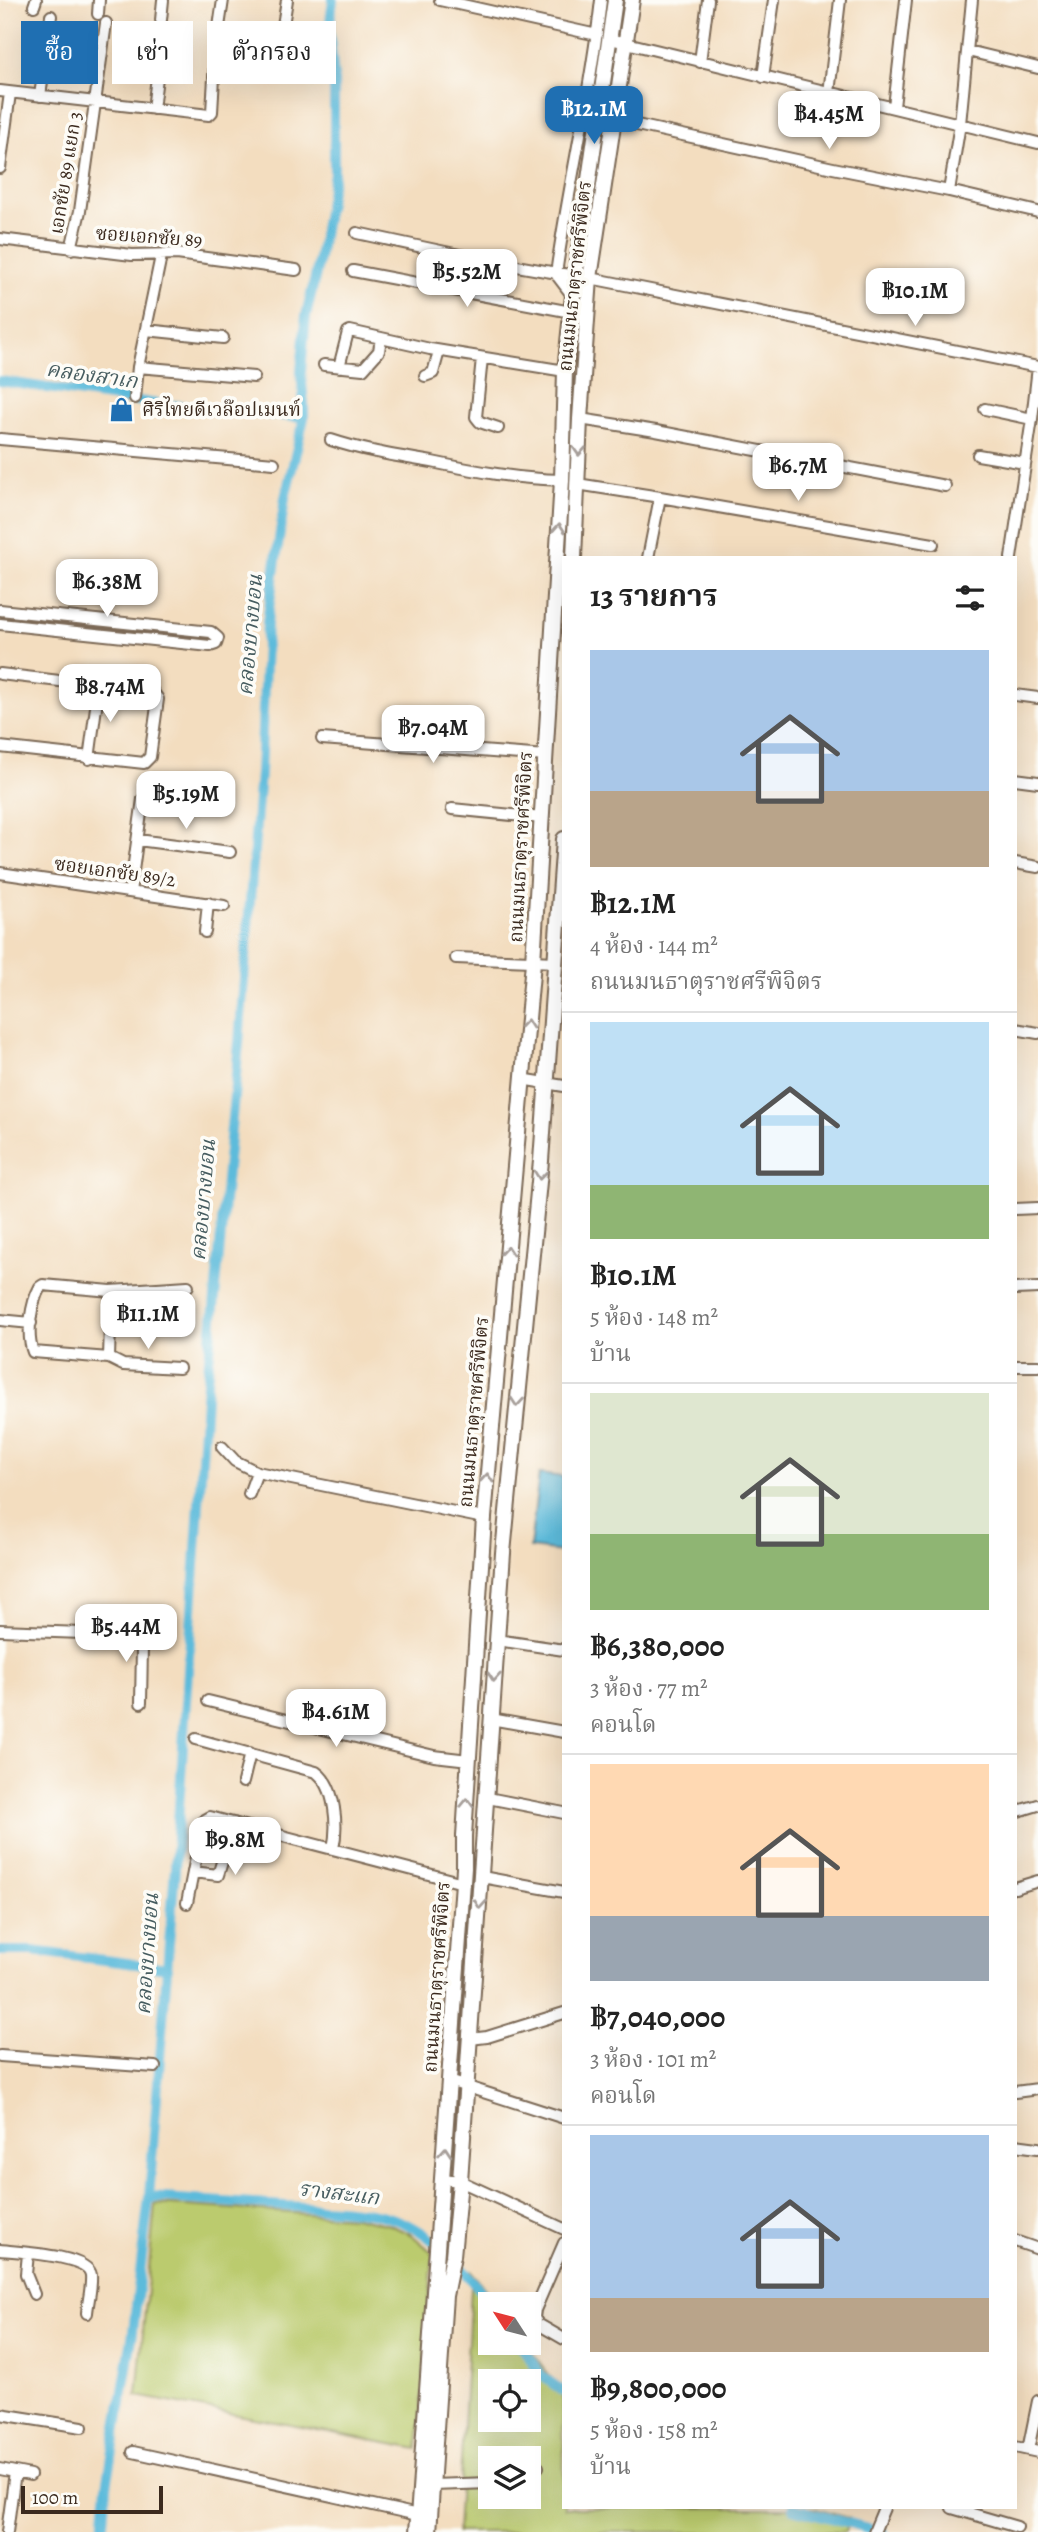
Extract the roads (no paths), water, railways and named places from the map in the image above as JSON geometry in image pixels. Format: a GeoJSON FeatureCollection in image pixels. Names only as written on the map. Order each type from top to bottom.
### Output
{"type":"FeatureCollection","features":[{"type":"Feature","properties":{"kind":"street","name":"เอกชัย 89 แยก 3"},"geometry":{"type":"LineString","coordinates":[[71,249],[80,211],[95,102],[102,18],[99,0]]}},
{"type":"Feature","properties":{"kind":"street"},"geometry":{"type":"LineString","coordinates":[[153,109],[163,0]]}},
{"type":"Feature","properties":{"kind":"street"},"geometry":{"type":"LineString","coordinates":[[220,21],[223,0]]}},
{"type":"Feature","properties":{"kind":"street"},"geometry":{"type":"LineString","coordinates":[[283,21],[286,0]]}},
{"type":"Feature","properties":{"kind":"street"},"geometry":{"type":"LineString","coordinates":[[440,0],[604,37],[1038,143]]}},
{"type":"Feature","properties":{"kind":"street"},"geometry":{"type":"LineString","coordinates":[[499,13],[500,0]]}},
{"type":"Feature","properties":{"kind":"street","name":"ถนนมนธาตุราชศรีพิจิตร"},"geometry":{"type":"LineString","coordinates":[[429,2532],[439,2289],[438,2239],[463,1883],[484,1518],[533,962],[570,313],[604,37],[601,0]]}},
{"type":"Feature","properties":{"kind":"street","name":"ถนนมนธาตุราชศรีพิจิตร"},"geometry":{"type":"LineString","coordinates":[[572,295],[555,274],[604,37],[615,0]]}},
{"type":"Feature","properties":{"kind":"street","name":"ถนนมนธาตุราชศรีพิจิตร"},"geometry":{"type":"LineString","coordinates":[[574,556],[590,278],[632,0]]}},
{"type":"Feature","properties":{"kind":"street"},"geometry":{"type":"LineString","coordinates":[[700,62],[708,0]]}},
{"type":"Feature","properties":{"kind":"street"},"geometry":{"type":"LineString","coordinates":[[763,77],[774,0]]}},
{"type":"Feature","properties":{"kind":"street"},"geometry":{"type":"LineString","coordinates":[[829,93],[840,0]]}},
{"type":"Feature","properties":{"kind":"street"},"geometry":{"type":"LineString","coordinates":[[894,107],[906,0]]}},
{"type":"Feature","properties":{"kind":"street"},"geometry":{"type":"LineString","coordinates":[[949,191],[960,124],[972,0]]}},
{"type":"Feature","properties":{"kind":"street"},"geometry":{"type":"LineString","coordinates":[[40,96],[51,16]]}},
{"type":"Feature","properties":{"kind":"street"},"geometry":{"type":"LineString","coordinates":[[968,51],[1038,68]]}},
{"type":"Feature","properties":{"kind":"street"},"geometry":{"type":"LineString","coordinates":[[0,169],[5,92],[199,116],[212,113],[214,84]]}},
{"type":"Feature","properties":{"kind":"street"},"geometry":{"type":"LineString","coordinates":[[614,120],[1038,212]]}},
{"type":"Feature","properties":{"kind":"street"},"geometry":{"type":"LineString","coordinates":[[357,233],[1038,367],[1010,556]]}},
{"type":"Feature","properties":{"kind":"street","name":"ซอยเอกชัย 89"},"geometry":{"type":"LineString","coordinates":[[0,239],[71,249],[161,256],[177,254],[296,270]]}},
{"type":"Feature","properties":{"kind":"street"},"geometry":{"type":"LineString","coordinates":[[135,398],[138,367],[161,256]]}},
{"type":"Feature","properties":{"kind":"street"},"geometry":{"type":"LineString","coordinates":[[353,271],[587,315]]}},
{"type":"Feature","properties":{"kind":"street"},"geometry":{"type":"LineString","coordinates":[[146,330],[223,338]]}},
{"type":"Feature","properties":{"kind":"street"},"geometry":{"type":"LineString","coordinates":[[339,368],[349,331],[482,358],[566,366],[584,363]]}},
{"type":"Feature","properties":{"kind":"street"},"geometry":{"type":"LineString","coordinates":[[324,365],[363,369],[379,351],[381,338]]}},
{"type":"Feature","properties":{"kind":"street"},"geometry":{"type":"LineString","coordinates":[[425,376],[433,373],[439,351]]}},
{"type":"Feature","properties":{"kind":"street"},"geometry":{"type":"LineString","coordinates":[[482,358],[476,417],[480,422],[498,428]]}},
{"type":"Feature","properties":{"kind":"street"},"geometry":{"type":"LineString","coordinates":[[138,367],[254,377]]}},
{"type":"Feature","properties":{"kind":"street"},"geometry":{"type":"LineString","coordinates":[[985,410],[1032,419]]}},
{"type":"Feature","properties":{"kind":"street"},"geometry":{"type":"LineString","coordinates":[[580,419],[945,486]]}},
{"type":"Feature","properties":{"kind":"street"},"geometry":{"type":"LineString","coordinates":[[0,439],[274,463]]}},
{"type":"Feature","properties":{"kind":"street"},"geometry":{"type":"LineString","coordinates":[[331,440],[370,452],[521,478],[562,480]]}},
{"type":"Feature","properties":{"kind":"street"},"geometry":{"type":"LineString","coordinates":[[978,455],[1025,463]]}},
{"type":"Feature","properties":{"kind":"street"},"geometry":{"type":"LineString","coordinates":[[577,484],[933,544]]}},
{"type":"Feature","properties":{"kind":"street"},"geometry":{"type":"LineString","coordinates":[[648,556],[660,497]]}},
{"type":"Feature","properties":{"kind":"street"},"geometry":{"type":"LineString","coordinates":[[0,610],[211,632],[218,638],[216,644],[210,646],[0,624]]}},
{"type":"Feature","properties":{"kind":"street"},"geometry":{"type":"LineString","coordinates":[[0,674],[153,692],[158,699],[148,762],[139,764],[89,759],[0,747]]}},
{"type":"Feature","properties":{"kind":"street"},"geometry":{"type":"LineString","coordinates":[[89,759],[99,685]]}},
{"type":"Feature","properties":{"kind":"street"},"geometry":{"type":"LineString","coordinates":[[1017,695],[1038,698]]}},
{"type":"Feature","properties":{"kind":"street"},"geometry":{"type":"LineString","coordinates":[[322,739],[546,756]]}},
{"type":"Feature","properties":{"kind":"street"},"geometry":{"type":"LineString","coordinates":[[1017,779],[1038,782]]}},
{"type":"Feature","properties":{"kind":"street"},"geometry":{"type":"LineString","coordinates":[[130,892],[143,799]]}},
{"type":"Feature","properties":{"kind":"street"},"geometry":{"type":"LineString","coordinates":[[452,809],[542,818]]}},
{"type":"Feature","properties":{"kind":"street"},"geometry":{"type":"LineString","coordinates":[[138,840],[230,852]]}},
{"type":"Feature","properties":{"kind":"street"},"geometry":{"type":"LineString","coordinates":[[1017,863],[1038,867]]}},
{"type":"Feature","properties":{"kind":"street","name":"ถนนมนธาตุราชศรีพิจิตร"},"geometry":{"type":"LineString","coordinates":[[417,2532],[439,2289],[453,2256],[460,2181],[488,1798],[502,1553],[540,1174],[562,870]]}},
{"type":"Feature","properties":{"kind":"street","name":"ซอยเอกชัย 89/2"},"geometry":{"type":"LineString","coordinates":[[0,873],[224,906]]}},
{"type":"Feature","properties":{"kind":"street"},"geometry":{"type":"LineString","coordinates":[[205,932],[208,903]]}},
{"type":"Feature","properties":{"kind":"street"},"geometry":{"type":"LineString","coordinates":[[456,958],[556,962]]}},
{"type":"Feature","properties":{"kind":"street"},"geometry":{"type":"LineString","coordinates":[[1017,1029],[1038,1033]]}},
{"type":"Feature","properties":{"kind":"street"},"geometry":{"type":"LineString","coordinates":[[521,1079],[562,1086]]}},
{"type":"Feature","properties":{"kind":"street"},"geometry":{"type":"LineString","coordinates":[[1017,1209],[1038,1208]]}},
{"type":"Feature","properties":{"kind":"street"},"geometry":{"type":"LineString","coordinates":[[179,1368],[123,1365],[109,1358],[36,1353],[30,1344],[31,1323],[37,1291],[43,1286],[111,1291],[188,1286]]}},
{"type":"Feature","properties":{"kind":"street"},"geometry":{"type":"LineString","coordinates":[[1017,1289],[1038,1288]]}},
{"type":"Feature","properties":{"kind":"street"},"geometry":{"type":"LineString","coordinates":[[109,1358],[111,1291]]}},
{"type":"Feature","properties":{"kind":"street"},"geometry":{"type":"LineString","coordinates":[[0,1320],[31,1323]]}},
{"type":"Feature","properties":{"kind":"street"},"geometry":{"type":"LineString","coordinates":[[1017,1366],[1038,1366]]}},
{"type":"Feature","properties":{"kind":"street"},"geometry":{"type":"LineString","coordinates":[[222,1447],[235,1461],[257,1472],[484,1518]]}},
{"type":"Feature","properties":{"kind":"street"},"geometry":{"type":"LineString","coordinates":[[250,1494],[257,1472]]}},
{"type":"Feature","properties":{"kind":"street"},"geometry":{"type":"LineString","coordinates":[[0,1630],[138,1635],[142,1647],[141,1703]]}},
{"type":"Feature","properties":{"kind":"street"},"geometry":{"type":"LineString","coordinates":[[497,1640],[562,1650]]}},
{"type":"Feature","properties":{"kind":"street"},"geometry":{"type":"LineString","coordinates":[[208,1701],[433,1756],[468,1760]]}},
{"type":"Feature","properties":{"kind":"street"},"geometry":{"type":"LineString","coordinates":[[491,1719],[562,1732]]}},
{"type":"Feature","properties":{"kind":"street"},"geometry":{"type":"LineString","coordinates":[[196,1739],[316,1772],[322,1776],[333,1808],[336,1835],[333,1849]]}},
{"type":"Feature","properties":{"kind":"street"},"geometry":{"type":"LineString","coordinates":[[243,1782],[250,1753]]}},
{"type":"Feature","properties":{"kind":"street"},"geometry":{"type":"LineString","coordinates":[[488,1798],[562,1813]]}},
{"type":"Feature","properties":{"kind":"street"},"geometry":{"type":"LineString","coordinates":[[1017,1811],[1038,1805]]}},
{"type":"Feature","properties":{"kind":"street"},"geometry":{"type":"LineString","coordinates":[[187,1903],[203,1821],[210,1817],[463,1883]]}},
{"type":"Feature","properties":{"kind":"street"},"geometry":{"type":"LineString","coordinates":[[193,1872],[218,1875],[234,1823]]}},
{"type":"Feature","properties":{"kind":"street"},"geometry":{"type":"LineString","coordinates":[[482,1877],[562,1892]]}},
{"type":"Feature","properties":{"kind":"street"},"geometry":{"type":"LineString","coordinates":[[1017,1887],[1038,1881]]}},
{"type":"Feature","properties":{"kind":"street"},"geometry":{"type":"LineString","coordinates":[[470,2039],[562,2014]]}},
{"type":"Feature","properties":{"kind":"street"},"geometry":{"type":"LineString","coordinates":[[0,2056],[154,2066]]}},
{"type":"Feature","properties":{"kind":"street"},"geometry":{"type":"LineString","coordinates":[[449,2081],[562,2117]]}},
{"type":"Feature","properties":{"kind":"street"},"geometry":{"type":"LineString","coordinates":[[1017,2092],[1038,2089]]}},
{"type":"Feature","properties":{"kind":"street"},"geometry":{"type":"LineString","coordinates":[[1017,2145],[1038,2148]]}},
{"type":"Feature","properties":{"kind":"street"},"geometry":{"type":"LineString","coordinates":[[443,2179],[460,2181],[562,2228]]}},
{"type":"Feature","properties":{"kind":"street"},"geometry":{"type":"LineString","coordinates":[[438,2239],[454,2235]]}},
{"type":"Feature","properties":{"kind":"street"},"geometry":{"type":"LineString","coordinates":[[1017,2242],[1038,2249]]}},
{"type":"Feature","properties":{"kind":"street"},"geometry":{"type":"LineString","coordinates":[[562,2248],[534,2318],[538,2324],[562,2338]]}},
{"type":"Feature","properties":{"kind":"street"},"geometry":{"type":"LineString","coordinates":[[0,2250],[68,2259],[87,2267],[91,2274],[87,2313]]}},
{"type":"Feature","properties":{"kind":"street"},"geometry":{"type":"LineString","coordinates":[[28,2254],[26,2274],[34,2294]]}},
{"type":"Feature","properties":{"kind":"street"},"geometry":{"type":"LineString","coordinates":[[1033,2451],[1038,2401]]}},
{"type":"Feature","properties":{"kind":"street"},"geometry":{"type":"LineString","coordinates":[[0,2414],[82,2427]]}},
{"type":"Feature","properties":{"kind":"street"},"geometry":{"type":"LineString","coordinates":[[133,2452],[418,2515]]}},
{"type":"Feature","properties":{"kind":"street"},"geometry":{"type":"LineString","coordinates":[[0,2469],[30,2475]]}},
{"type":"Feature","properties":{"kind":"street"},"geometry":{"type":"LineString","coordinates":[[6,2532],[15,2472]]}},
{"type":"Feature","properties":{"kind":"street"},"geometry":{"type":"LineString","coordinates":[[432,2485],[478,2483]]}},
{"type":"Feature","properties":{"kind":"street"},"geometry":{"type":"LineString","coordinates":[[875,2528],[884,2509]]}},
{"type":"Feature","properties":{"kind":"street"},"geometry":{"type":"LineString","coordinates":[[955,2509],[1017,2527]]}},
{"type":"Feature","properties":{"kind":"water"},"geometry":{"type":"Polygon","coordinates":[[[539,1474],[562,1477],[562,1552],[530,1548],[539,1474]]]}},
{"type":"Feature","properties":{"kind":"waterway","name":"คลองบางบอน"},"geometry":{"type":"LineString","coordinates":[[103,2532],[107,2486],[133,2332],[149,2197],[175,1868],[207,1383],[239,1043],[260,773],[267,622],[285,498],[304,418],[301,372],[306,316],[334,173],[334,77],[329,29],[333,0]]}},
{"type":"Feature","properties":{"kind":"waterway","name":"คลองสาเก"},"geometry":{"type":"LineString","coordinates":[[0,381],[151,403],[304,418]]}},
{"type":"Feature","properties":{"kind":"waterway"},"geometry":{"type":"LineString","coordinates":[[0,1951],[32,1951],[168,1968]]}},
{"type":"Feature","properties":{"kind":"waterway","name":"รางสะแก"},"geometry":{"type":"LineString","coordinates":[[149,2197],[349,2210],[397,2220],[422,2233],[444,2250],[481,2292]]}},
{"type":"Feature","properties":{"kind":"waterway","name":"รางสะแก"},"geometry":{"type":"LineString","coordinates":[[528,2356],[542,2376],[562,2391]]}},
{"type":"Feature","properties":{"kind":"waterway","name":"รางสะแก"},"geometry":{"type":"LineString","coordinates":[[797,2509],[883,2532]]}},
{"type":"Feature","properties":{"kind":"place","name":"ศิริไทยดีเวล๊อปเมนท์"},"geometry":{"type":"Point","coordinates":[122,410]}}]}
